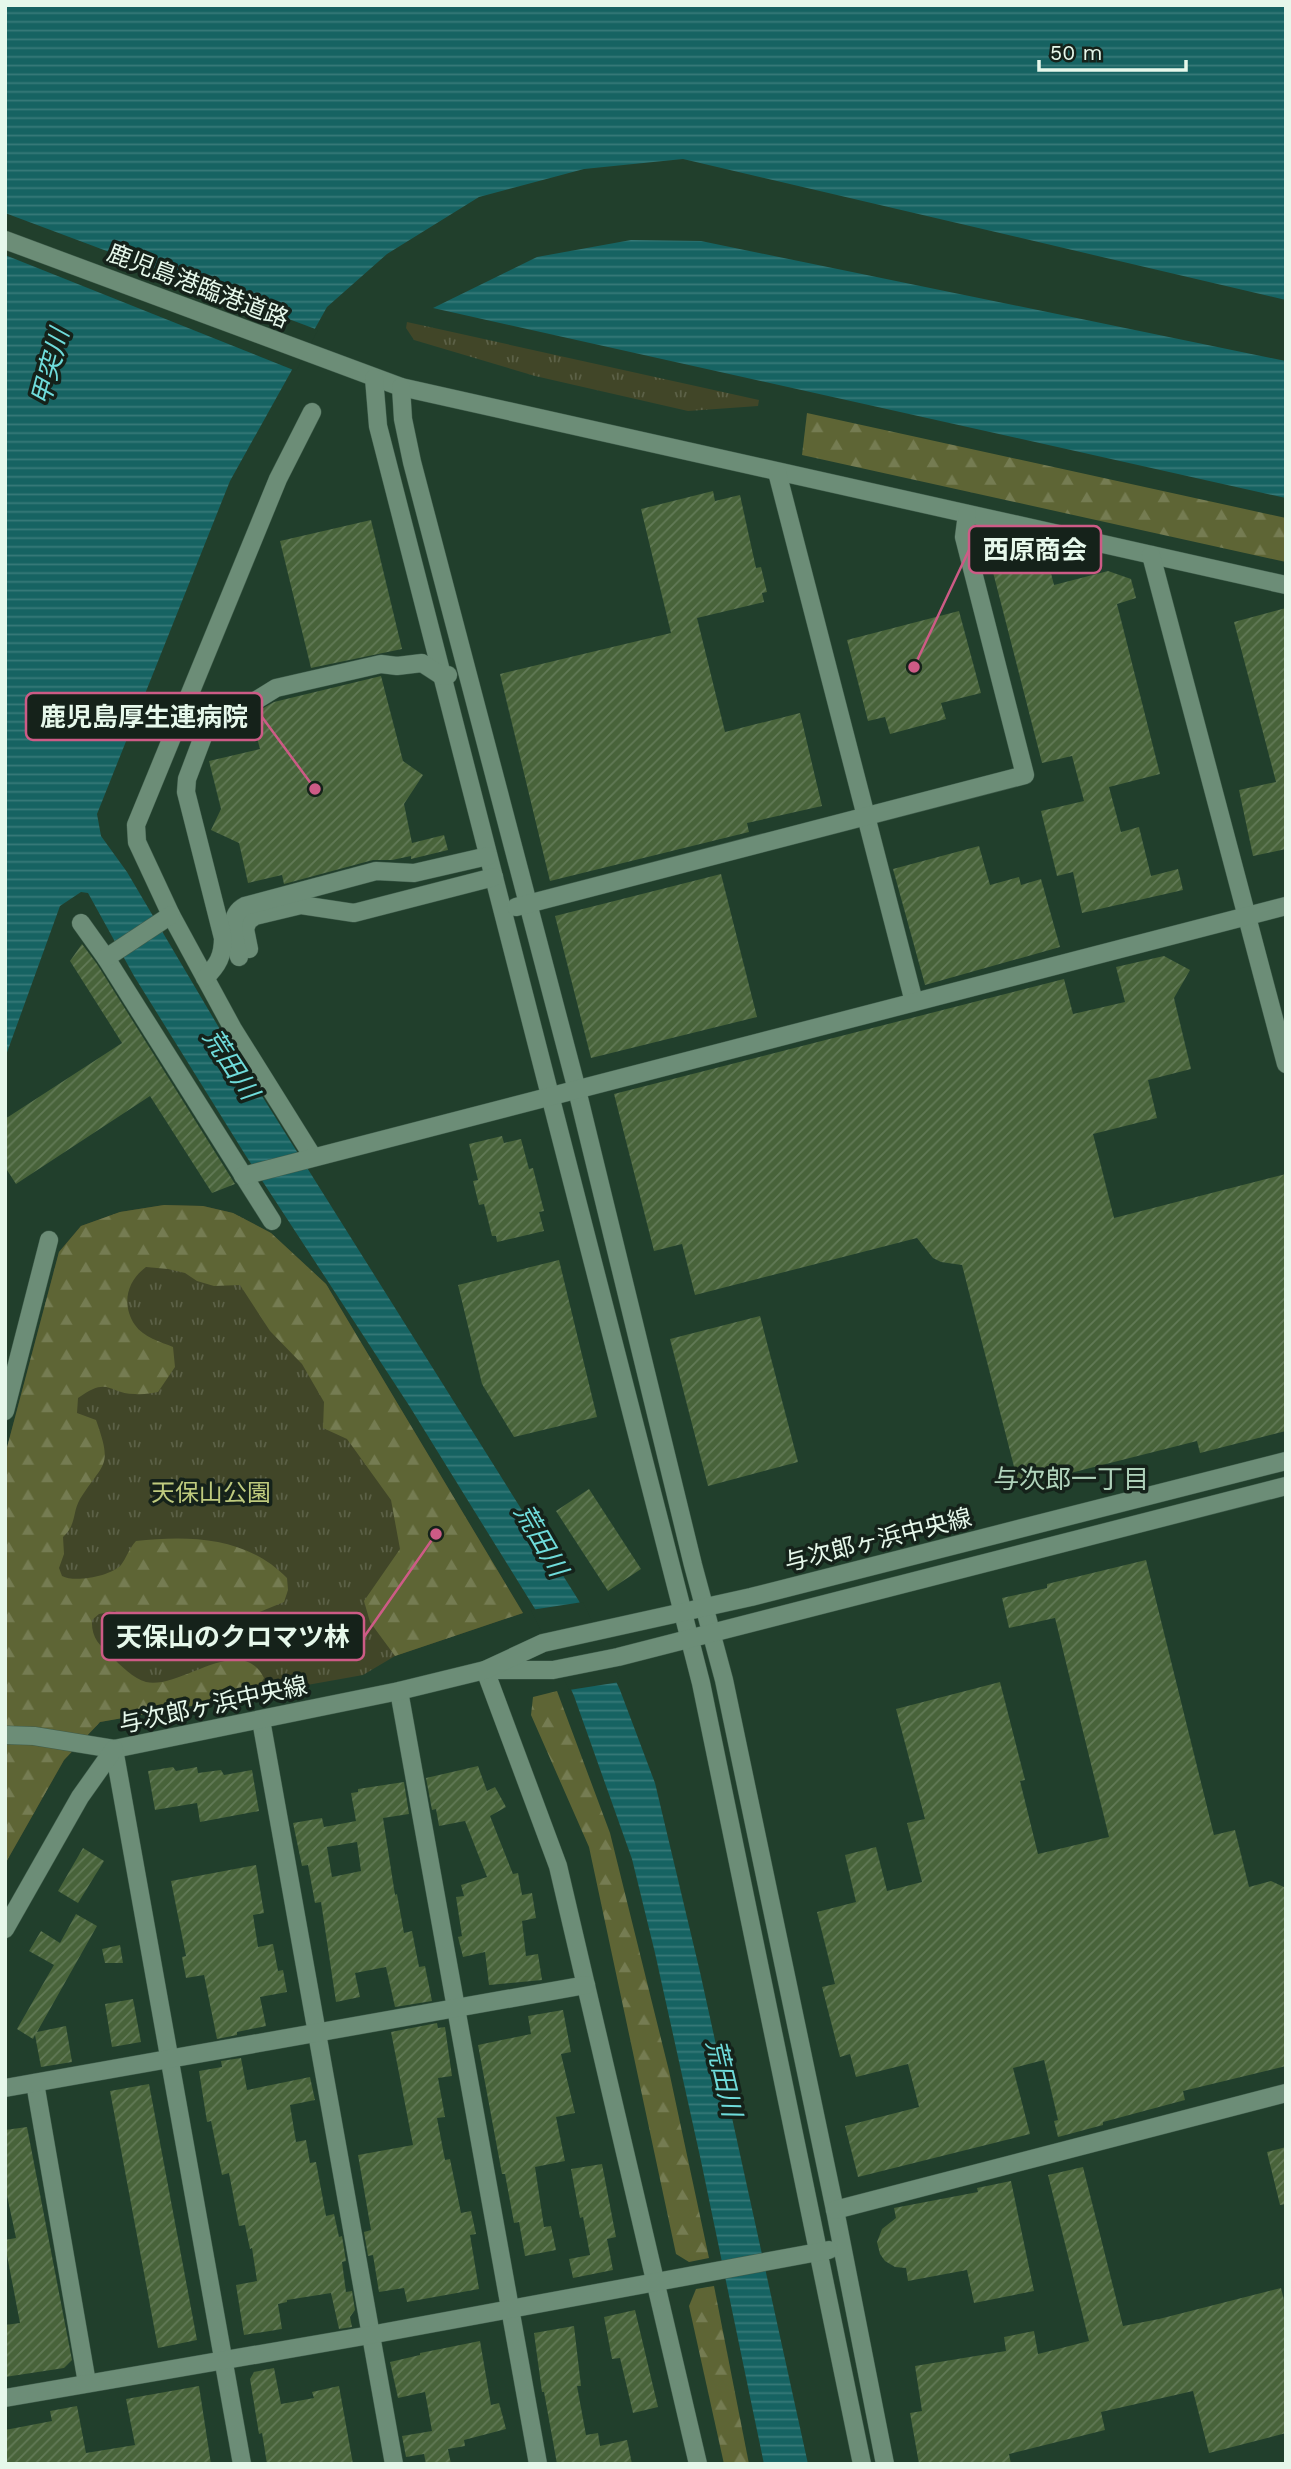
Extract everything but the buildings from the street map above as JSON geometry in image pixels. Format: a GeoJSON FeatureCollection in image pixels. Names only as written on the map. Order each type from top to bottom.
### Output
{"type":"FeatureCollection","features":[{"type":"Feature","properties":{"kind":"street","name":"鹿児島港臨港道路"},"geometry":{"type":"LineString","coordinates":[[5,240],[401,387],[1286,585]]}},
{"type":"Feature","properties":{"kind":"street"},"geometry":{"type":"LineString","coordinates":[[374,379],[378,426],[684,1612],[862,2464]]}},
{"type":"Feature","properties":{"kind":"street"},"geometry":{"type":"LineString","coordinates":[[401,387],[403,419],[412,463],[576,1090],[724,1680],[843,2248],[885,2464]]}},
{"type":"Feature","properties":{"kind":"street"},"geometry":{"type":"LineString","coordinates":[[309,1159],[167,917],[137,842],[136,825],[278,479],[312,412]]}},
{"type":"Feature","properties":{"kind":"street"},"geometry":{"type":"LineString","coordinates":[[777,472],[914,1002]]}},
{"type":"Feature","properties":{"kind":"street"},"geometry":{"type":"LineString","coordinates":[[502,910],[1025,775],[964,537],[967,514]]}},
{"type":"Feature","properties":{"kind":"street"},"geometry":{"type":"LineString","coordinates":[[1151,555],[1286,1064]]}},
{"type":"Feature","properties":{"kind":"street"},"geometry":{"type":"LineString","coordinates":[[205,978],[223,953],[223,938],[186,792],[191,768],[212,718],[226,708],[250,704],[275,688],[373,666],[422,663],[442,676],[466,672]]}},
{"type":"Feature","properties":{"kind":"street"},"geometry":{"type":"LineString","coordinates":[[488,856],[414,873],[376,871],[255,902],[240,908],[234,920],[233,932],[245,956],[245,929],[248,921],[255,916],[301,905],[354,913],[494,877]]}},
{"type":"Feature","properties":{"kind":"street"},"geometry":{"type":"LineString","coordinates":[[394,872],[394,903]]}},
{"type":"Feature","properties":{"kind":"street"},"geometry":{"type":"LineString","coordinates":[[248,1174],[1286,906]]}},
{"type":"Feature","properties":{"kind":"street"},"geometry":{"type":"LineString","coordinates":[[109,956],[167,917]]}},
{"type":"Feature","properties":{"kind":"street"},"geometry":{"type":"LineString","coordinates":[[81,923],[109,956],[248,1174],[272,1221]]}},
{"type":"Feature","properties":{"kind":"street"},"geometry":{"type":"LineString","coordinates":[[5,1411],[49,1240]]}},
{"type":"Feature","properties":{"kind":"street"},"geometry":{"type":"LineString","coordinates":[[610,1329],[635,1323]]}},
{"type":"Feature","properties":{"kind":"street","name":"与次郎ヶ浜中央線"},"geometry":{"type":"LineString","coordinates":[[5,1929],[80,1797],[114,1749],[399,1691],[485,1670],[542,1643],[704,1608],[1286,1461]]}},
{"type":"Feature","properties":{"kind":"street"},"geometry":{"type":"LineString","coordinates":[[1251,1470],[1258,1493]]}},
{"type":"Feature","properties":{"kind":"street","name":"与次郎ヶ浜中央線"},"geometry":{"type":"LineString","coordinates":[[485,1670],[553,1670],[618,1657],[1286,1486]]}},
{"type":"Feature","properties":{"kind":"street"},"geometry":{"type":"LineString","coordinates":[[1125,1502],[1132,1526]]}},
{"type":"Feature","properties":{"kind":"street"},"geometry":{"type":"LineString","coordinates":[[485,1670],[558,1866],[698,2464]]}},
{"type":"Feature","properties":{"kind":"street"},"geometry":{"type":"LineString","coordinates":[[399,1691],[538,2464]]}},
{"type":"Feature","properties":{"kind":"street"},"geometry":{"type":"LineString","coordinates":[[261,1720],[394,2464]]}},
{"type":"Feature","properties":{"kind":"street"},"geometry":{"type":"LineString","coordinates":[[5,1735],[34,1736],[114,1749],[242,2464]]}},
{"type":"Feature","properties":{"kind":"street"},"geometry":{"type":"LineString","coordinates":[[761,1979],[785,1975]]}},
{"type":"Feature","properties":{"kind":"street"},"geometry":{"type":"LineString","coordinates":[[5,2088],[586,1985]]}},
{"type":"Feature","properties":{"kind":"street"},"geometry":{"type":"LineString","coordinates":[[35,2084],[87,2383]]}},
{"type":"Feature","properties":{"kind":"street"},"geometry":{"type":"LineString","coordinates":[[835,2210],[1286,2093]]}},
{"type":"Feature","properties":{"kind":"street"},"geometry":{"type":"LineString","coordinates":[[5,2398],[370,2335],[843,2248]]}},
{"type":"Feature","properties":{"kind":"green space"},"geometry":{"type":"Polygon","coordinates":[[[407,322],[759,400],[758,406],[688,411],[535,376],[414,340],[406,328],[407,322]]]}},
{"type":"Feature","properties":{"kind":"green space"},"geometry":{"type":"Polygon","coordinates":[[[807,413],[1286,518],[1286,562],[802,455],[807,413]]]}},
{"type":"Feature","properties":{"kind":"green space","name":"天保山公園"},"geometry":{"type":"Polygon","coordinates":[[[164,1205],[203,1206],[233,1213],[271,1233],[326,1284],[523,1613],[395,1656],[363,1675],[100,1722],[64,1760],[5,1864],[5,1455],[59,1252],[81,1226],[120,1212],[164,1205]]]}},
{"type":"Feature","properties":{"kind":"green space"},"geometry":{"type":"Polygon","coordinates":[[[164,1205],[203,1206],[233,1213],[271,1233],[326,1284],[523,1613],[395,1656],[370,1622],[364,1601],[400,1549],[391,1500],[347,1439],[323,1428],[324,1402],[302,1364],[270,1331],[240,1285],[214,1286],[197,1281],[185,1273],[146,1267],[130,1286],[128,1309],[135,1325],[143,1333],[173,1347],[175,1367],[158,1392],[126,1393],[103,1387],[88,1391],[78,1398],[77,1413],[96,1420],[105,1456],[100,1470],[80,1499],[70,1528],[63,1537],[64,1554],[59,1568],[62,1576],[84,1578],[116,1569],[136,1541],[197,1539],[236,1547],[254,1554],[287,1578],[288,1590],[284,1602],[247,1617],[231,1636],[207,1644],[178,1644],[158,1637],[143,1631],[115,1611],[99,1614],[92,1620],[94,1636],[99,1644],[127,1671],[146,1682],[160,1682],[209,1665],[241,1660],[254,1665],[264,1678],[254,1695],[100,1722],[64,1760],[5,1864],[5,1455],[59,1252],[81,1226],[120,1212],[164,1205]]]}},
{"type":"Feature","properties":{"kind":"green space"},"geometry":{"type":"Polygon","coordinates":[[[557,1691],[610,1833],[669,2071],[709,2258],[689,2262],[676,2254],[589,1847],[531,1715],[533,1697],[557,1691]]]}},
{"type":"Feature","properties":{"kind":"green space"},"geometry":{"type":"Polygon","coordinates":[[[714,2286],[749,2464],[724,2464],[689,2306],[696,2289],[714,2286]]]}},
{"type":"Feature","properties":{"kind":"water"},"geometry":{"type":"Polygon","coordinates":[[[5,5],[1286,5],[1286,300],[683,159],[584,169],[479,197],[387,254],[327,307],[230,481],[97,814],[101,836],[127,872],[218,1026],[579,1601],[620,1690],[655,1783],[700,1972],[808,2464],[764,2464],[701,2161],[632,1859],[574,1696],[535,1609],[410,1407],[246,1156],[134,976],[88,893],[81,892],[60,906],[5,1058],[5,5]]]}},
{"type":"Feature","properties":{"kind":"water"},"geometry":{"type":"Polygon","coordinates":[[[631,240],[701,241],[1286,361],[1286,498],[433,308],[537,257],[631,240]]]}},
{"type":"Feature","properties":{"kind":"pier"},"geometry":{"type":"Polygon","coordinates":[[[5,213],[318,330],[296,371],[5,255],[5,213]]]}},
{"type":"Feature","properties":{"kind":"pier"},"geometry":{"type":"Polygon","coordinates":[[[583,1602],[620,1682],[569,1690],[531,1610],[583,1602]]]}},
{"type":"Feature","properties":{"kind":"place","name":"西原商会"},"geometry":{"type":"Point","coordinates":[914,667]}},
{"type":"Feature","properties":{"kind":"place","name":"鹿児島厚生連病院"},"geometry":{"type":"Point","coordinates":[315,789]}},
{"type":"Feature","properties":{"kind":"place","name":"天保山のクロマツ林"},"geometry":{"type":"Point","coordinates":[436,1534]}},
{"type":"Feature","properties":{"kind":"district","name":"与次郎一丁目"},"geometry":{"type":"Point","coordinates":[1071,1479]}},
{"type":"Feature","properties":{"kind":"water label","name":"甲突川"},"geometry":{"type":"Point","coordinates":[50,367]}},
{"type":"Feature","properties":{"kind":"water label","name":"荒田川"},"geometry":{"type":"Point","coordinates":[231,1064]}},
{"type":"Feature","properties":{"kind":"water label","name":"荒田川"},"geometry":{"type":"Point","coordinates":[541,1540]}},
{"type":"Feature","properties":{"kind":"water label","name":"荒田川"},"geometry":{"type":"Point","coordinates":[724,2078]}}]}
